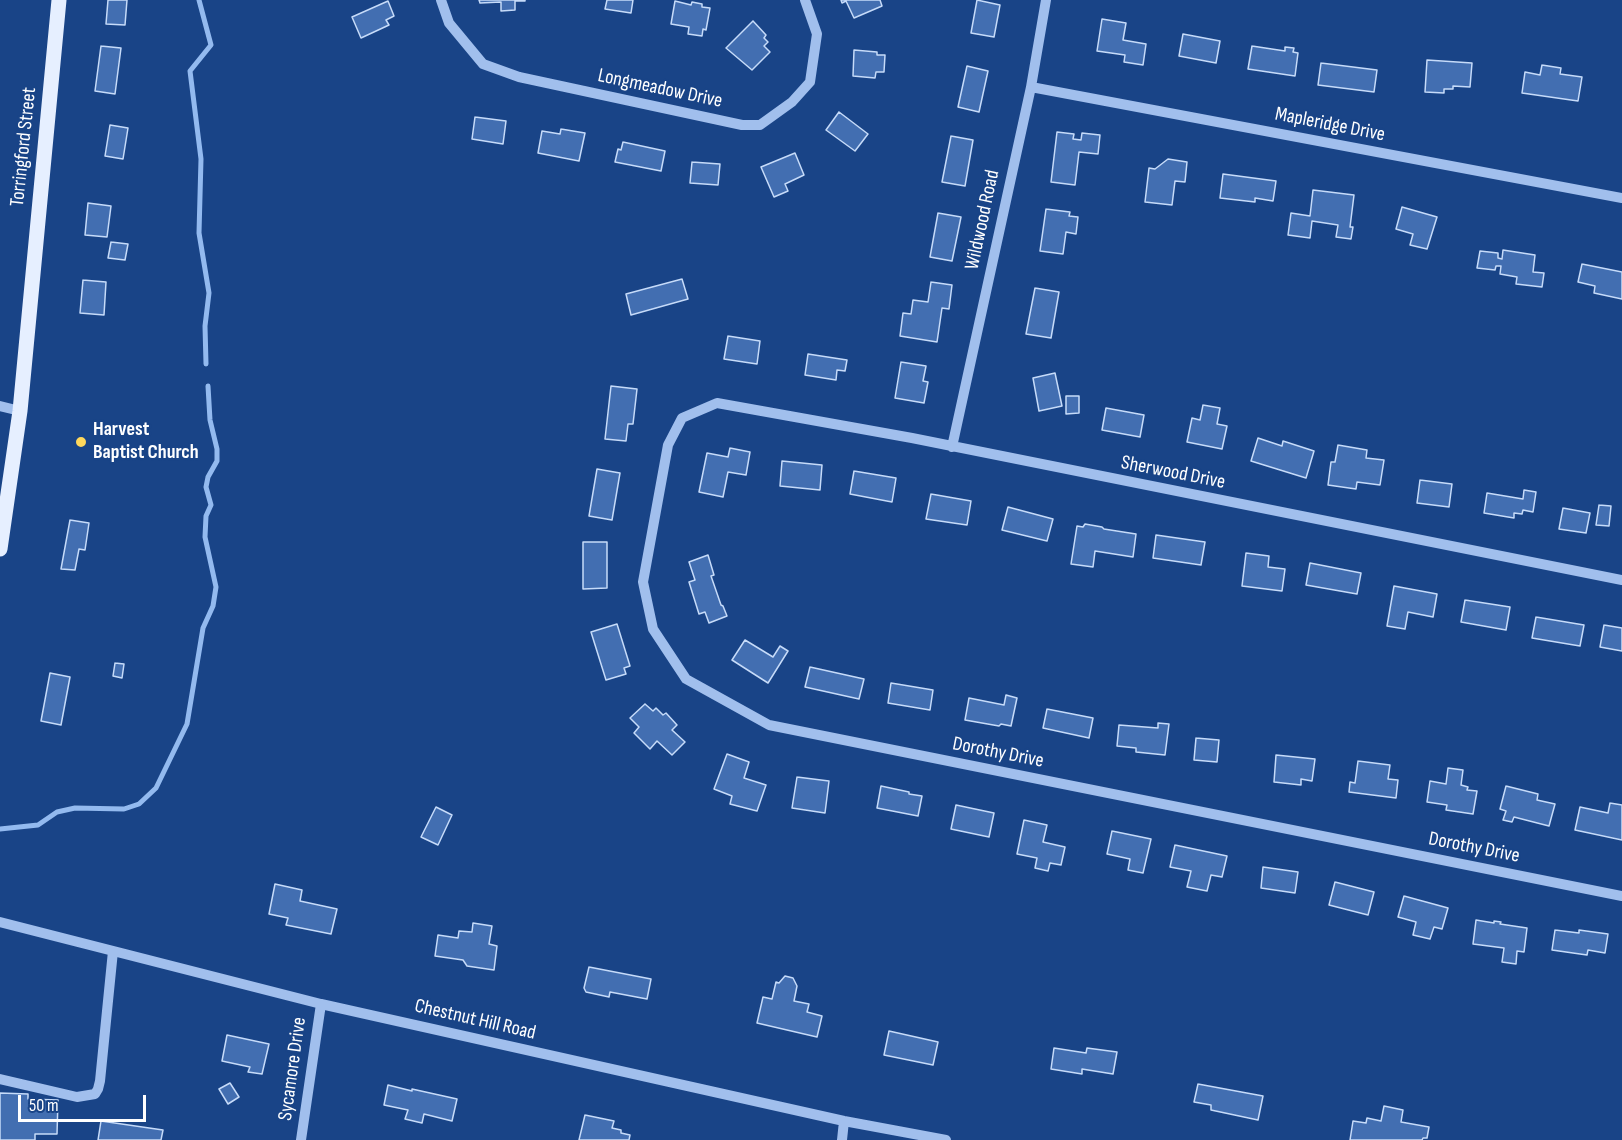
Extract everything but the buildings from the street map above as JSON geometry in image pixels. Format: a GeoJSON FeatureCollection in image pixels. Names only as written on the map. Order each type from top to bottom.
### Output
{"type":"FeatureCollection","features":[{"type":"Feature","properties":{"kind":"main road","name":"Torringford Street"},"geometry":{"type":"LineString","coordinates":[[0,549],[20,411],[59,0]]}},
{"type":"Feature","properties":{"kind":"street","name":"Longmeadow Drive"},"geometry":{"type":"LineString","coordinates":[[441,0],[449,23],[483,64],[519,77],[742,125],[760,125],[792,102],[810,82],[817,34],[804,0]]}},
{"type":"Feature","properties":{"kind":"street","name":"Wildwood Road"},"geometry":{"type":"LineString","coordinates":[[952,447],[1031,87],[1046,0]]}},
{"type":"Feature","properties":{"kind":"street","name":"Mapleridge Drive"},"geometry":{"type":"LineString","coordinates":[[1031,87],[1622,198]]}},
{"type":"Feature","properties":{"kind":"street","name":"Sherwood Drive"},"geometry":{"type":"LineString","coordinates":[[717,404],[952,447],[1622,580]]}},
{"type":"Feature","properties":{"kind":"street","name":"Dorothy Drive"},"geometry":{"type":"LineString","coordinates":[[717,404],[682,418],[668,445],[643,582],[653,629],[686,679],[769,725],[1622,896]]}},
{"type":"Feature","properties":{"kind":"street"},"geometry":{"type":"LineString","coordinates":[[0,406],[20,411]]}},
{"type":"Feature","properties":{"kind":"street","name":"Chestnut Hill Road"},"geometry":{"type":"LineString","coordinates":[[0,922],[321,1004],[844,1121],[946,1140]]}},
{"type":"Feature","properties":{"kind":"street"},"geometry":{"type":"LineString","coordinates":[[0,1079],[77,1097],[95,1094],[100,1081],[113,951]]}},
{"type":"Feature","properties":{"kind":"street","name":"Sycamore Drive"},"geometry":{"type":"LineString","coordinates":[[301,1140],[321,1004]]}},
{"type":"Feature","properties":{"kind":"street"},"geometry":{"type":"LineString","coordinates":[[842,1140],[844,1121]]}},
{"type":"Feature","properties":{"kind":"waterway"},"geometry":{"type":"LineString","coordinates":[[199,0],[211,45],[190,71],[201,159],[199,233],[209,293],[205,326],[206,364]]}},
{"type":"Feature","properties":{"kind":"waterway"},"geometry":{"type":"LineString","coordinates":[[0,829],[38,825],[57,812],[75,808],[124,809],[139,804],[156,788],[187,724],[203,628],[213,606],[216,587],[205,537],[206,516],[211,505],[206,487],[208,477],[217,461],[217,449],[210,420],[208,386]]}},
{"type":"Feature","properties":{"kind":"place","name":"Harvest Baptist Church"},"geometry":{"type":"Point","coordinates":[81,442]}}]}
